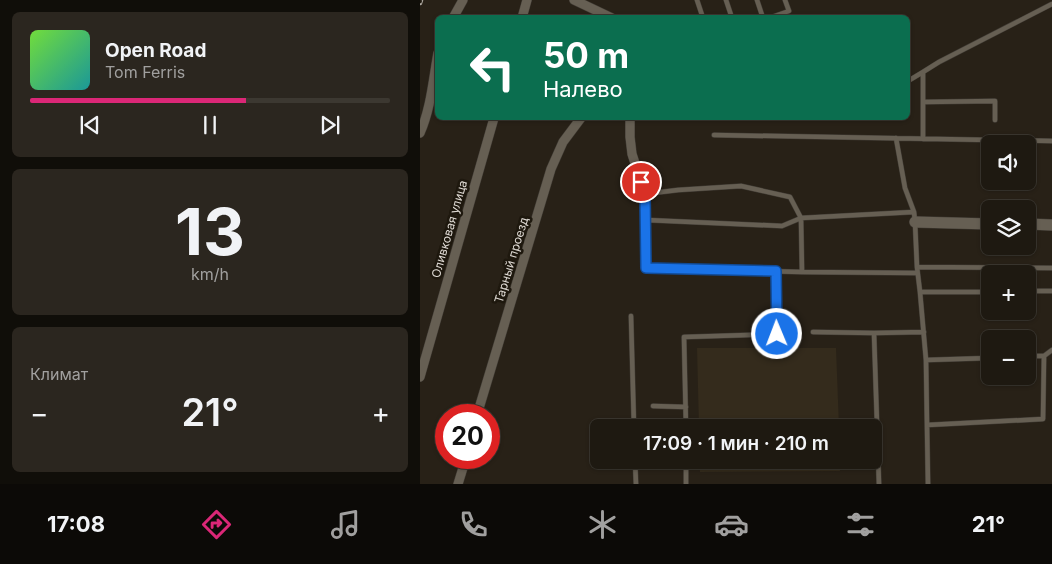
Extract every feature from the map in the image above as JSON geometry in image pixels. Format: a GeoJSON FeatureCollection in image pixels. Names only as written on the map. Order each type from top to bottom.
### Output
{"type":"FeatureCollection","features":[{"type":"Feature","properties":{"kind":"street"},"geometry":{"type":"LineString","coordinates":[[455,15],[463,0]]}},
{"type":"Feature","properties":{"kind":"street"},"geometry":{"type":"LineString","coordinates":[[523,15],[527,0]]}},
{"type":"Feature","properties":{"kind":"street"},"geometry":{"type":"LineString","coordinates":[[574,0],[606,15]]}},
{"type":"Feature","properties":{"kind":"street"},"geometry":{"type":"LineString","coordinates":[[420,134],[432,91],[435,72]]}},
{"type":"Feature","properties":{"kind":"street","name":"Оливковая улица"},"geometry":{"type":"LineString","coordinates":[[420,377],[493,120]]}},
{"type":"Feature","properties":{"kind":"street","name":"Тарный проезд"},"geometry":{"type":"LineString","coordinates":[[480,404],[551,169],[563,142],[580,120]]}},
{"type":"Feature","properties":{"kind":"street"},"geometry":{"type":"LineString","coordinates":[[630,120],[632,154],[645,194],[646,268]]}},
{"type":"Feature","properties":{"kind":"street"},"geometry":{"type":"LineString","coordinates":[[915,217],[981,223]]}},
{"type":"Feature","properties":{"kind":"street"},"geometry":{"type":"LineString","coordinates":[[1036,224],[1052,225]]}},
{"type":"Feature","properties":{"kind":"street"},"geometry":{"type":"LineString","coordinates":[[458,484],[463,469]]}},
{"type":"Feature","properties":{"kind":"lane"},"geometry":{"type":"LineString","coordinates":[[697,0],[702,15]]}},
{"type":"Feature","properties":{"kind":"lane"},"geometry":{"type":"LineString","coordinates":[[726,0],[731,15]]}},
{"type":"Feature","properties":{"kind":"lane"},"geometry":{"type":"LineString","coordinates":[[757,0],[762,15]]}},
{"type":"Feature","properties":{"kind":"lane"},"geometry":{"type":"LineString","coordinates":[[778,15],[789,11],[785,0]]}},
{"type":"Feature","properties":{"kind":"lane"},"geometry":{"type":"LineString","coordinates":[[910,80],[939,62],[1052,4]]}},
{"type":"Feature","properties":{"kind":"lane"},"geometry":{"type":"LineString","coordinates":[[923,72],[923,139]]}},
{"type":"Feature","properties":{"kind":"lane"},"geometry":{"type":"LineString","coordinates":[[923,102],[995,102],[995,120]]}},
{"type":"Feature","properties":{"kind":"lane"},"geometry":{"type":"LineString","coordinates":[[714,135],[1052,141]]}},
{"type":"Feature","properties":{"kind":"lane"},"geometry":{"type":"LineString","coordinates":[[896,138],[904,188],[915,217],[917,270],[926,360],[928,484]]}},
{"type":"Feature","properties":{"kind":"lane"},"geometry":{"type":"LineString","coordinates":[[645,194],[741,186],[790,197],[801,218],[802,272]]}},
{"type":"Feature","properties":{"kind":"lane"},"geometry":{"type":"LineString","coordinates":[[646,220],[782,226],[801,218],[915,217]]}},
{"type":"Feature","properties":{"kind":"lane"},"geometry":{"type":"LineString","coordinates":[[646,268],[802,272],[1052,268]]}},
{"type":"Feature","properties":{"kind":"lane"},"geometry":{"type":"LineString","coordinates":[[686,419],[684,337],[777,334],[776,271]]}},
{"type":"Feature","properties":{"kind":"lane"},"geometry":{"type":"LineString","coordinates":[[1036,291],[1052,291]]}},
{"type":"Feature","properties":{"kind":"lane"},"geometry":{"type":"LineString","coordinates":[[920,292],[981,292]]}},
{"type":"Feature","properties":{"kind":"lane"},"geometry":{"type":"LineString","coordinates":[[632,316],[634,419]]}},
{"type":"Feature","properties":{"kind":"lane"},"geometry":{"type":"LineString","coordinates":[[813,332],[924,332]]}},
{"type":"Feature","properties":{"kind":"lane"},"geometry":{"type":"LineString","coordinates":[[874,333],[879,484]]}},
{"type":"Feature","properties":{"kind":"lane"},"geometry":{"type":"LineString","coordinates":[[1036,356],[1044,356],[1052,350]]}},
{"type":"Feature","properties":{"kind":"lane"},"geometry":{"type":"LineString","coordinates":[[927,425],[1044,419],[1044,356]]}},
{"type":"Feature","properties":{"kind":"lane"},"geometry":{"type":"LineString","coordinates":[[926,360],[981,358]]}},
{"type":"Feature","properties":{"kind":"lane"},"geometry":{"type":"LineString","coordinates":[[653,406],[686,407]]}},
{"type":"Feature","properties":{"kind":"lane"},"geometry":{"type":"LineString","coordinates":[[635,469],[636,484]]}},
{"type":"Feature","properties":{"kind":"lane"},"geometry":{"type":"LineString","coordinates":[[686,469],[686,484]]}},
{"type":"Feature","properties":{"kind":"shaded area"},"geometry":{"type":"Polygon","coordinates":[[[697,348],[836,348],[839,419],[699,419],[697,348]]]}},
{"type":"Feature","properties":{"kind":"shaded area"},"geometry":{"type":"Polygon","coordinates":[[[700,469],[840,469],[840,471],[700,472],[700,469]]]}},
{"type":"Feature","properties":{"kind":"route"},"geometry":{"type":"LineString","coordinates":[[641,182],[645,194],[646,268],[776,271],[777,334]]}}]}
